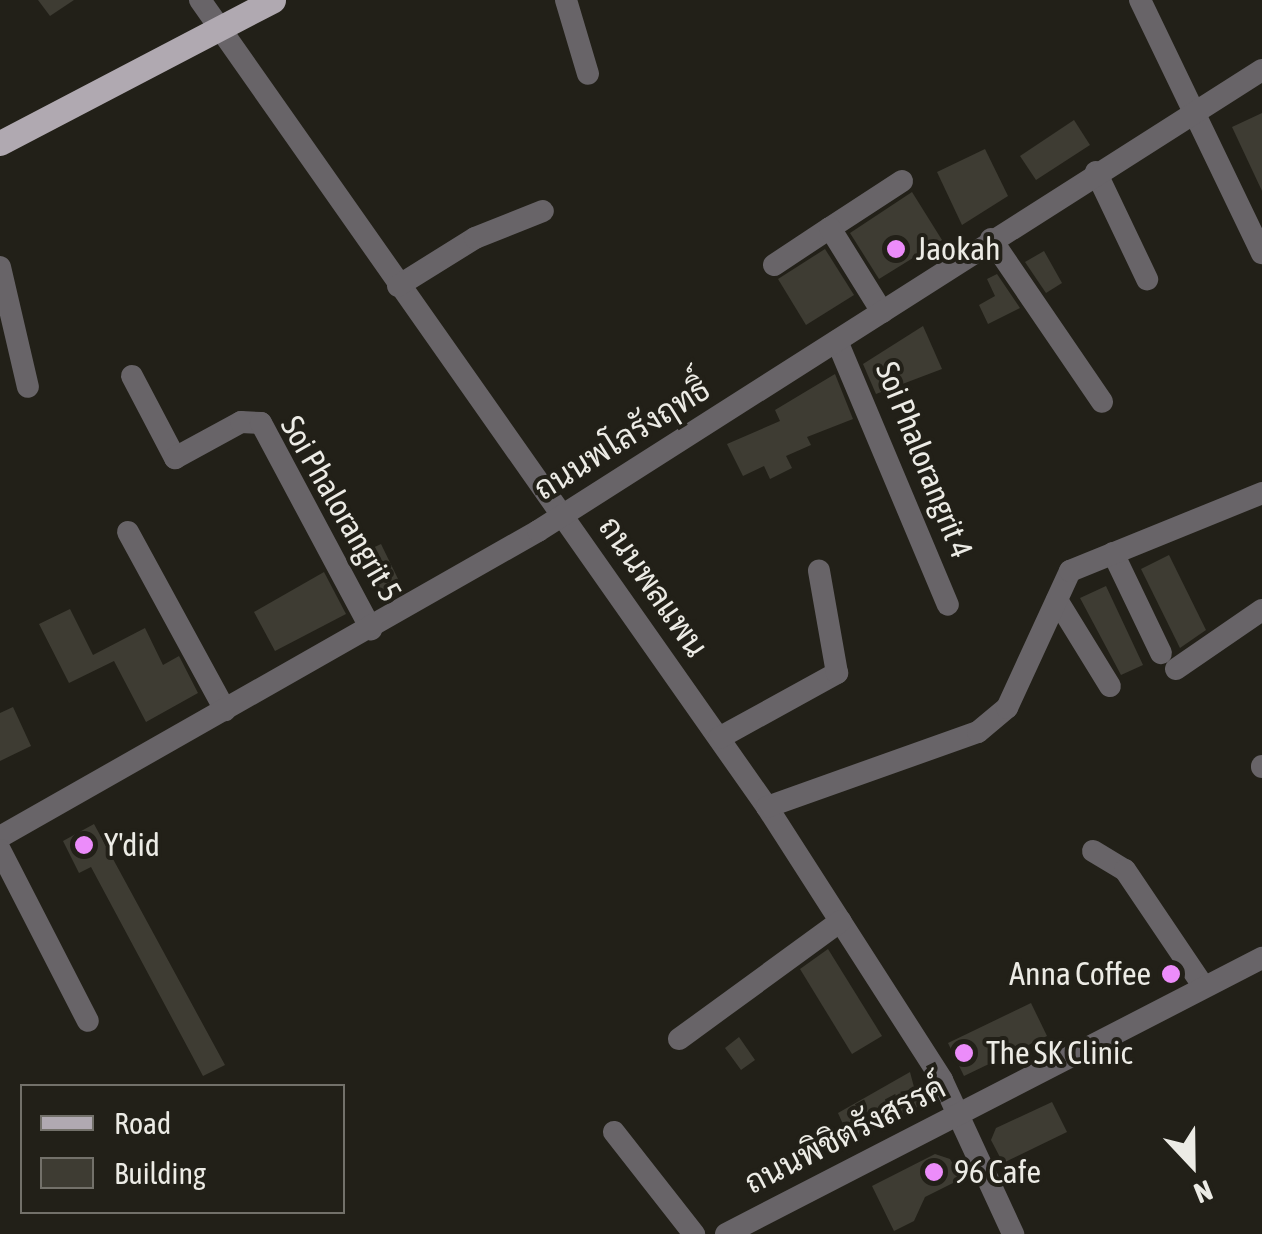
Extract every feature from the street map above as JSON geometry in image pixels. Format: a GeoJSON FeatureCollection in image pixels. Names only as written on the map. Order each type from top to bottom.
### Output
{"type":"FeatureCollection","features":[{"type":"Feature","properties":{"kind":"main road"},"geometry":{"type":"LineString","coordinates":[[0,143],[272,0]]}},
{"type":"Feature","properties":{"kind":"street","name":"ถนนพลแพน"},"geometry":{"type":"LineString","coordinates":[[200,0],[767,808],[957,1114],[1013,1234]]}},
{"type":"Feature","properties":{"kind":"street"},"geometry":{"type":"LineString","coordinates":[[566,0],[588,74]]}},
{"type":"Feature","properties":{"kind":"street"},"geometry":{"type":"LineString","coordinates":[[1140,0],[1262,252]]}},
{"type":"Feature","properties":{"kind":"street","name":"ถนนพโลรังฤทธิ์"},"geometry":{"type":"LineString","coordinates":[[0,836],[563,516],[1193,110],[1262,70]]}},
{"type":"Feature","properties":{"kind":"street"},"geometry":{"type":"LineString","coordinates":[[1096,172],[1147,279]]}},
{"type":"Feature","properties":{"kind":"street"},"geometry":{"type":"LineString","coordinates":[[774,266],[902,180]]}},
{"type":"Feature","properties":{"kind":"street"},"geometry":{"type":"LineString","coordinates":[[398,286],[475,238],[543,211]]}},
{"type":"Feature","properties":{"kind":"street"},"geometry":{"type":"LineString","coordinates":[[830,228],[882,312]]}},
{"type":"Feature","properties":{"kind":"street"},"geometry":{"type":"LineString","coordinates":[[991,240],[1102,402]]}},
{"type":"Feature","properties":{"kind":"street"},"geometry":{"type":"LineString","coordinates":[[0,267],[28,387]]}},
{"type":"Feature","properties":{"kind":"street","name":"Soi Phalorangrit 4"},"geometry":{"type":"LineString","coordinates":[[837,340],[948,604]]}},
{"type":"Feature","properties":{"kind":"street","name":"Soi Phalorangrit 5"},"geometry":{"type":"LineString","coordinates":[[132,376],[175,458],[241,422],[261,423],[371,628]]}},
{"type":"Feature","properties":{"kind":"street"},"geometry":{"type":"LineString","coordinates":[[767,808],[978,732],[1007,708],[1070,572],[1262,493]]}},
{"type":"Feature","properties":{"kind":"street"},"geometry":{"type":"LineString","coordinates":[[128,532],[226,710]]}},
{"type":"Feature","properties":{"kind":"street"},"geometry":{"type":"LineString","coordinates":[[1113,554],[1168,661],[1262,610]]}},
{"type":"Feature","properties":{"kind":"street"},"geometry":{"type":"LineString","coordinates":[[719,738],[837,673],[818,572]]}},
{"type":"Feature","properties":{"kind":"street"},"geometry":{"type":"LineString","coordinates":[[1057,600],[1110,686]]}},
{"type":"Feature","properties":{"kind":"street"},"geometry":{"type":"LineString","coordinates":[[0,850],[88,1021]]}},
{"type":"Feature","properties":{"kind":"street"},"geometry":{"type":"LineString","coordinates":[[1093,851],[1125,870],[1204,988]]}},
{"type":"Feature","properties":{"kind":"street"},"geometry":{"type":"LineString","coordinates":[[678,1039],[841,922]]}},
{"type":"Feature","properties":{"kind":"street","name":"ถนนพิชิตรังสรรค์"},"geometry":{"type":"LineString","coordinates":[[726,1234],[1262,958]]}},
{"type":"Feature","properties":{"kind":"street"},"geometry":{"type":"LineString","coordinates":[[614,1132],[694,1234]]}},
{"type":"Feature","properties":{"kind":"building"},"geometry":{"type":"Polygon","coordinates":[[[38,0],[74,0],[50,16],[38,0]]]}},
{"type":"Feature","properties":{"kind":"building"},"geometry":{"type":"Polygon","coordinates":[[[1262,113],[1262,191],[1232,127],[1262,113]]]}},
{"type":"Feature","properties":{"kind":"building"},"geometry":{"type":"Polygon","coordinates":[[[1074,120],[1090,145],[1036,180],[1020,156],[1074,120]]]}},
{"type":"Feature","properties":{"kind":"building"},"geometry":{"type":"Polygon","coordinates":[[[985,149],[1008,196],[962,225],[937,172],[985,149]]]}},
{"type":"Feature","properties":{"kind":"building"},"geometry":{"type":"Polygon","coordinates":[[[912,192],[942,240],[879,279],[850,233],[912,192]]]}},
{"type":"Feature","properties":{"kind":"building"},"geometry":{"type":"Polygon","coordinates":[[[825,249],[854,295],[806,325],[778,279],[825,249]]]}},
{"type":"Feature","properties":{"kind":"building"},"geometry":{"type":"Polygon","coordinates":[[[1044,251],[1062,283],[1046,293],[1025,262],[1044,251]]]}},
{"type":"Feature","properties":{"kind":"building"},"geometry":{"type":"Polygon","coordinates":[[[997,274],[1020,308],[988,324],[979,305],[995,296],[987,279],[997,274]]]}},
{"type":"Feature","properties":{"kind":"building"},"geometry":{"type":"Polygon","coordinates":[[[923,326],[942,369],[876,394],[863,364],[923,326]]]}},
{"type":"Feature","properties":{"kind":"building"},"geometry":{"type":"Polygon","coordinates":[[[835,374],[853,419],[807,437],[811,445],[786,456],[792,468],[770,479],[764,466],[743,476],[727,444],[780,421],[775,410],[835,374]]]}},
{"type":"Feature","properties":{"kind":"building"},"geometry":{"type":"Polygon","coordinates":[[[381,544],[400,583],[381,592],[362,553],[381,544]]]}},
{"type":"Feature","properties":{"kind":"building"},"geometry":{"type":"Polygon","coordinates":[[[1169,555],[1206,630],[1180,648],[1141,569],[1169,555]]]}},
{"type":"Feature","properties":{"kind":"building"},"geometry":{"type":"Polygon","coordinates":[[[324,572],[346,614],[275,651],[254,612],[324,572]]]}},
{"type":"Feature","properties":{"kind":"building"},"geometry":{"type":"Polygon","coordinates":[[[1106,586],[1143,665],[1121,675],[1080,598],[1106,586]]]}},
{"type":"Feature","properties":{"kind":"building"},"geometry":{"type":"Polygon","coordinates":[[[70,609],[93,655],[145,628],[163,665],[179,656],[198,693],[146,722],[114,661],[69,683],[39,624],[70,609]]]}},
{"type":"Feature","properties":{"kind":"building"},"geometry":{"type":"Polygon","coordinates":[[[13,707],[31,746],[0,761],[0,713],[13,707]]]}},
{"type":"Feature","properties":{"kind":"building"},"geometry":{"type":"Polygon","coordinates":[[[94,824],[225,1065],[203,1076],[91,867],[79,873],[63,841],[94,824]]]}},
{"type":"Feature","properties":{"kind":"building"},"geometry":{"type":"Polygon","coordinates":[[[828,949],[882,1036],[852,1054],[800,969],[828,949]]]}},
{"type":"Feature","properties":{"kind":"building"},"geometry":{"type":"Polygon","coordinates":[[[1031,1003],[1047,1036],[964,1076],[948,1043],[1031,1003]]]}},
{"type":"Feature","properties":{"kind":"building"},"geometry":{"type":"Polygon","coordinates":[[[739,1037],[755,1060],[741,1070],[725,1048],[739,1037]]]}},
{"type":"Feature","properties":{"kind":"building"},"geometry":{"type":"Polygon","coordinates":[[[910,1072],[919,1106],[851,1142],[838,1113],[910,1072]]]}},
{"type":"Feature","properties":{"kind":"building"},"geometry":{"type":"Polygon","coordinates":[[[1052,1102],[1067,1132],[1003,1163],[991,1140],[996,1128],[1052,1102]]]}},
{"type":"Feature","properties":{"kind":"building"},"geometry":{"type":"Polygon","coordinates":[[[935,1154],[950,1159],[961,1179],[925,1197],[914,1221],[894,1231],[872,1186],[935,1154]]]}},
{"type":"Feature","properties":{"kind":"place","name":"Jaokah"},"geometry":{"type":"Point","coordinates":[896,249]}},
{"type":"Feature","properties":{"kind":"place","name":"Y'did"},"geometry":{"type":"Point","coordinates":[84,845]}},
{"type":"Feature","properties":{"kind":"place","name":"Anna Coffee"},"geometry":{"type":"Point","coordinates":[1171,974]}},
{"type":"Feature","properties":{"kind":"place","name":"The SK Clinic"},"geometry":{"type":"Point","coordinates":[964,1053]}},
{"type":"Feature","properties":{"kind":"place","name":"96 Cafe"},"geometry":{"type":"Point","coordinates":[934,1172]}}]}
